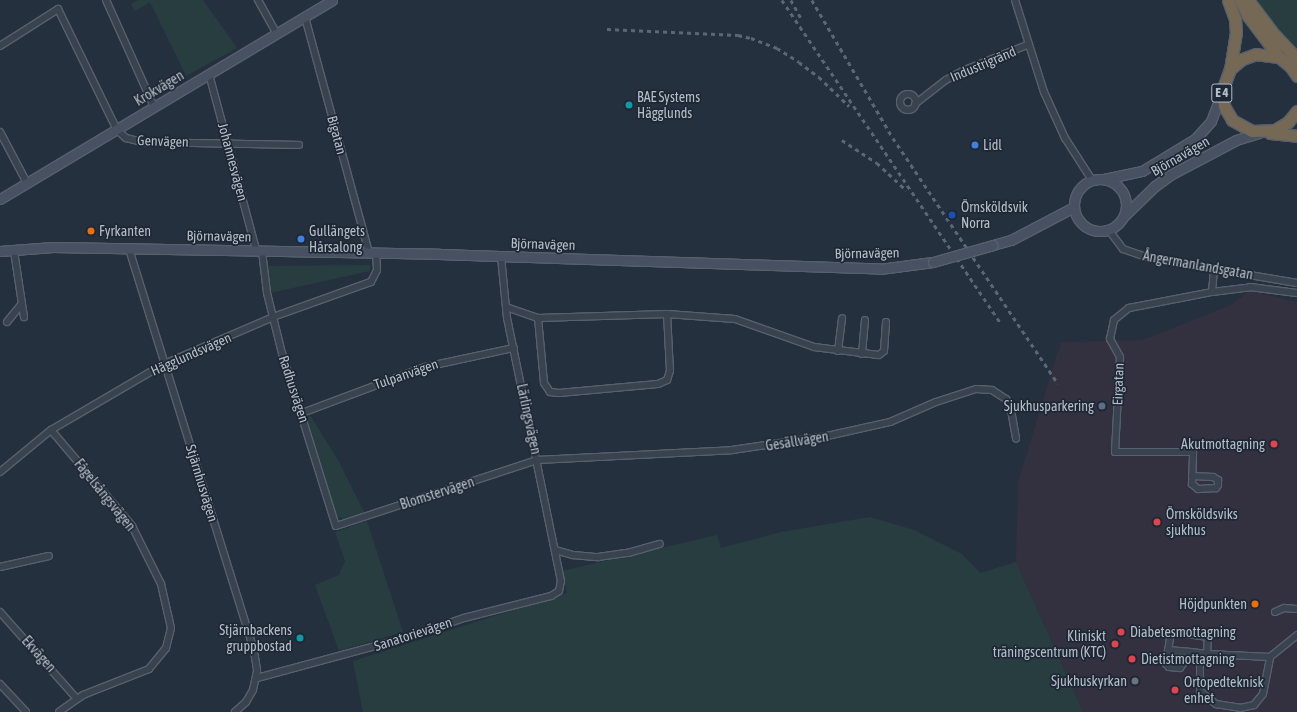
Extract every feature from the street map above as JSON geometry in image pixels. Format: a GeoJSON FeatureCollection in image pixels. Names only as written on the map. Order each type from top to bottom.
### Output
{"type":"FeatureCollection","features":[{"type":"Feature","properties":{"kind":"highway","name":"E 4"},"geometry":{"type":"LineString","coordinates":[[1228,0],[1235,19],[1236,32],[1230,69],[1222,91],[1224,106],[1232,120],[1245,129],[1297,136]]}},
{"type":"Feature","properties":{"kind":"highway"},"geometry":{"type":"LineString","coordinates":[[1240,0],[1251,21],[1279,57],[1291,67],[1297,76]]}},
{"type":"Feature","properties":{"kind":"highway"},"geometry":{"type":"LineString","coordinates":[[1248,0],[1271,31],[1297,58]]}},
{"type":"Feature","properties":{"kind":"highway","name":"E 4"},"geometry":{"type":"LineString","coordinates":[[1230,69],[1248,56],[1264,54],[1279,57]]}},
{"type":"Feature","properties":{"kind":"highway"},"geometry":{"type":"LineString","coordinates":[[1263,132],[1282,127],[1297,111]]}},
{"type":"Feature","properties":{"kind":"main road","name":"Krokvägen"},"geometry":{"type":"LineString","coordinates":[[0,199],[276,33],[306,17],[332,0]]}},
{"type":"Feature","properties":{"kind":"main road","name":"Björnavägen"},"geometry":{"type":"LineString","coordinates":[[1103,179],[1142,171],[1195,139],[1211,120],[1222,91]]}},
{"type":"Feature","properties":{"kind":"main road","name":"Björnavägen"},"geometry":{"type":"LineString","coordinates":[[1123,217],[1155,186],[1170,175],[1236,140],[1263,132]]}},
{"type":"Feature","properties":{"kind":"main road"},"geometry":{"type":"LineString","coordinates":[[1103,179],[1115,183],[1123,193],[1126,206],[1123,217],[1108,230],[1096,230],[1084,225],[1078,219],[1074,207],[1078,190],[1092,180],[1103,179]]}},
{"type":"Feature","properties":{"kind":"main road","name":"Björnavägen"},"geometry":{"type":"LineString","coordinates":[[0,252],[53,247],[259,250],[880,269],[934,262],[1011,240],[1074,207]]}},
{"type":"Feature","properties":{"kind":"street"},"geometry":{"type":"LineString","coordinates":[[106,0],[154,107]]}},
{"type":"Feature","properties":{"kind":"street"},"geometry":{"type":"LineString","coordinates":[[258,0],[276,33]]}},
{"type":"Feature","properties":{"kind":"street"},"geometry":{"type":"LineString","coordinates":[[1015,0],[1027,45],[1058,123],[1092,180]]}},
{"type":"Feature","properties":{"kind":"street"},"geometry":{"type":"LineString","coordinates":[[0,46],[58,9],[117,130]]}},
{"type":"Feature","properties":{"kind":"street","name":"Bigatan"},"geometry":{"type":"LineString","coordinates":[[306,17],[372,253]]}},
{"type":"Feature","properties":{"kind":"street","name":"Industrigränd"},"geometry":{"type":"LineString","coordinates":[[917,100],[962,71],[1027,45]]}},
{"type":"Feature","properties":{"kind":"street","name":"Johannesvägen"},"geometry":{"type":"LineString","coordinates":[[209,74],[259,250]]}},
{"type":"Feature","properties":{"kind":"street","name":"Genvägen"},"geometry":{"type":"LineString","coordinates":[[117,130],[132,141],[299,146]]}},
{"type":"Feature","properties":{"kind":"street"},"geometry":{"type":"LineString","coordinates":[[0,132],[27,183]]}},
{"type":"Feature","properties":{"kind":"street","name":"Ångermanlandsgatan"},"geometry":{"type":"LineString","coordinates":[[1108,230],[1116,242],[1128,251],[1149,258],[1297,283]]}},
{"type":"Feature","properties":{"kind":"street","name":"Stjärnhusvägen"},"geometry":{"type":"LineString","coordinates":[[129,249],[254,651],[257,678],[251,696],[235,712]]}},
{"type":"Feature","properties":{"kind":"street","name":"Radhusvägen"},"geometry":{"type":"LineString","coordinates":[[259,250],[273,317],[336,526]]}},
{"type":"Feature","properties":{"kind":"street"},"geometry":{"type":"LineString","coordinates":[[14,251],[24,317]]}},
{"type":"Feature","properties":{"kind":"street","name":"Hägglundsvägen"},"geometry":{"type":"LineString","coordinates":[[0,472],[52,430],[164,364],[273,317],[371,282],[376,275],[372,253]]}},
{"type":"Feature","properties":{"kind":"street","name":"Lärlingsvägen"},"geometry":{"type":"LineString","coordinates":[[501,257],[506,307],[561,581]]}},
{"type":"Feature","properties":{"kind":"street"},"geometry":{"type":"LineString","coordinates":[[1214,269],[1212,292],[1250,287],[1297,293]]}},
{"type":"Feature","properties":{"kind":"street","name":"Eirgatan"},"geometry":{"type":"LineString","coordinates":[[1192,476],[1193,452],[1115,452],[1120,357],[1112,345],[1110,333],[1114,320],[1129,308],[1212,292]]}},
{"type":"Feature","properties":{"kind":"street"},"geometry":{"type":"LineString","coordinates":[[7,322],[21,305]]}},
{"type":"Feature","properties":{"kind":"street"},"geometry":{"type":"LineString","coordinates":[[506,307],[538,318],[667,314],[743,321],[809,346],[862,354],[882,354],[886,322]]}},
{"type":"Feature","properties":{"kind":"street"},"geometry":{"type":"LineString","coordinates":[[538,318],[544,382],[550,392],[559,393],[658,384],[667,380],[670,371],[667,314]]}},
{"type":"Feature","properties":{"kind":"street"},"geometry":{"type":"LineString","coordinates":[[838,351],[842,318]]}},
{"type":"Feature","properties":{"kind":"street"},"geometry":{"type":"LineString","coordinates":[[862,354],[866,320]]}},
{"type":"Feature","properties":{"kind":"street","name":"Tulpanvägen"},"geometry":{"type":"LineString","coordinates":[[302,412],[433,364],[514,348]]}},
{"type":"Feature","properties":{"kind":"street","name":"Gesällvägen"},"geometry":{"type":"LineString","coordinates":[[537,460],[725,450],[811,439],[890,422],[936,402],[982,389],[996,392],[1006,399],[1011,410],[1016,439]]}},
{"type":"Feature","properties":{"kind":"street","name":"Fågelsångsvägen"},"geometry":{"type":"LineString","coordinates":[[52,430],[132,526],[161,584],[170,620],[170,636],[166,648],[153,666],[78,698],[59,712]]}},
{"type":"Feature","properties":{"kind":"street","name":"Blomstervägen"},"geometry":{"type":"LineString","coordinates":[[336,526],[537,460]]}},
{"type":"Feature","properties":{"kind":"street"},"geometry":{"type":"LineString","coordinates":[[555,550],[573,555],[598,557],[660,544]]}},
{"type":"Feature","properties":{"kind":"street"},"geometry":{"type":"LineString","coordinates":[[0,567],[49,556]]}},
{"type":"Feature","properties":{"kind":"street","name":"Sanatorievägen"},"geometry":{"type":"LineString","coordinates":[[257,678],[398,640],[483,612],[551,596],[559,591],[561,581]]}},
{"type":"Feature","properties":{"kind":"street"},"geometry":{"type":"LineString","coordinates":[[1275,612],[1284,608],[1297,609]]}},
{"type":"Feature","properties":{"kind":"street","name":"Ekvägen"},"geometry":{"type":"LineString","coordinates":[[0,612],[78,698]]}},
{"type":"Feature","properties":{"kind":"street"},"geometry":{"type":"LineString","coordinates":[[1191,652],[1183,666],[1174,669],[1166,664],[1171,632],[1208,637],[1207,654],[1200,664],[1198,685],[1202,695],[1216,704],[1240,708],[1251,706],[1259,701],[1263,694],[1270,657],[1297,635]]}},
{"type":"Feature","properties":{"kind":"street"},"geometry":{"type":"LineString","coordinates":[[1168,650],[1207,654],[1270,657]]}},
{"type":"Feature","properties":{"kind":"street"},"geometry":{"type":"LineString","coordinates":[[0,684],[26,712]]}},
{"type":"Feature","properties":{"kind":"shaded area","name":"Örnsköldsviks sjukhus"},"geometry":{"type":"Polygon","coordinates":[[[1249,291],[1297,302],[1297,712],[1083,712],[1016,562],[1018,482],[1061,342],[1143,340],[1231,305],[1249,291]]]}},
{"type":"Feature","properties":{"kind":"green space"},"geometry":{"type":"Polygon","coordinates":[[[138,0],[203,0],[237,48],[186,76],[150,2],[135,11],[131,4],[138,0]]]}},
{"type":"Feature","properties":{"kind":"green space"},"geometry":{"type":"Polygon","coordinates":[[[1255,0],[1297,0],[1297,67],[1255,0]]]}},
{"type":"Feature","properties":{"kind":"green space"},"geometry":{"type":"Polygon","coordinates":[[[370,265],[370,271],[270,293],[268,266],[370,265]]]}},
{"type":"Feature","properties":{"kind":"green space"},"geometry":{"type":"Polygon","coordinates":[[[310,415],[338,460],[365,514],[347,520],[336,516],[307,420],[310,415]]]}},
{"type":"Feature","properties":{"kind":"green space"},"geometry":{"type":"Polygon","coordinates":[[[870,517],[914,530],[962,554],[980,573],[1016,562],[1083,712],[363,712],[353,661],[567,593],[562,571],[717,535],[721,548],[781,532],[870,517]]]}},
{"type":"Feature","properties":{"kind":"green space"},"geometry":{"type":"Polygon","coordinates":[[[367,521],[403,632],[339,651],[315,585],[339,575],[345,561],[335,532],[367,521]]]}},
{"type":"Feature","properties":{"kind":"railway"},"geometry":{"type":"LineString","coordinates":[[782,0],[1000,322]]}},
{"type":"Feature","properties":{"kind":"railway"},"geometry":{"type":"LineString","coordinates":[[791,0],[802,20]]}},
{"type":"Feature","properties":{"kind":"railway"},"geometry":{"type":"LineString","coordinates":[[812,0],[893,138],[1058,384]]}},
{"type":"Feature","properties":{"kind":"railway"},"geometry":{"type":"LineString","coordinates":[[607,29],[738,35],[751,38],[777,48],[799,62],[819,77],[849,106]]}},
{"type":"Feature","properties":{"kind":"railway"},"geometry":{"type":"LineString","coordinates":[[842,140],[877,163],[906,190]]}},
{"type":"Feature","properties":{"kind":"place","name":"BAE Systems Hägglunds"},"geometry":{"type":"Point","coordinates":[629,105]}},
{"type":"Feature","properties":{"kind":"place","name":"Lidl"},"geometry":{"type":"Point","coordinates":[975,145]}},
{"type":"Feature","properties":{"kind":"place","name":"Örnsköldsvik Norra"},"geometry":{"type":"Point","coordinates":[952,215]}},
{"type":"Feature","properties":{"kind":"place","name":"Fyrkanten"},"geometry":{"type":"Point","coordinates":[91,231]}},
{"type":"Feature","properties":{"kind":"place","name":"Gullängets Hårsalong"},"geometry":{"type":"Point","coordinates":[301,239]}},
{"type":"Feature","properties":{"kind":"place","name":"Sjukhusparkering"},"geometry":{"type":"Point","coordinates":[1102,406]}},
{"type":"Feature","properties":{"kind":"place","name":"Akutmottagning"},"geometry":{"type":"Point","coordinates":[1274,444]}},
{"type":"Feature","properties":{"kind":"place","name":"Örnsköldsviks sjukhus"},"geometry":{"type":"Point","coordinates":[1157,522]}},
{"type":"Feature","properties":{"kind":"place","name":"Höjdpunkten"},"geometry":{"type":"Point","coordinates":[1255,604]}},
{"type":"Feature","properties":{"kind":"place","name":"Diabetesmottagning"},"geometry":{"type":"Point","coordinates":[1121,632]}},
{"type":"Feature","properties":{"kind":"place","name":"Stjärnbackens gruppbostad"},"geometry":{"type":"Point","coordinates":[300,638]}},
{"type":"Feature","properties":{"kind":"place","name":"Kliniskt träningscentrum (KTC)"},"geometry":{"type":"Point","coordinates":[1115,644]}},
{"type":"Feature","properties":{"kind":"place","name":"Dietistmottagning"},"geometry":{"type":"Point","coordinates":[1132,659]}},
{"type":"Feature","properties":{"kind":"place","name":"Sjukhuskyrkan"},"geometry":{"type":"Point","coordinates":[1135,681]}},
{"type":"Feature","properties":{"kind":"place","name":"Ortopedteknisk enhet"},"geometry":{"type":"Point","coordinates":[1175,690]}}]}
